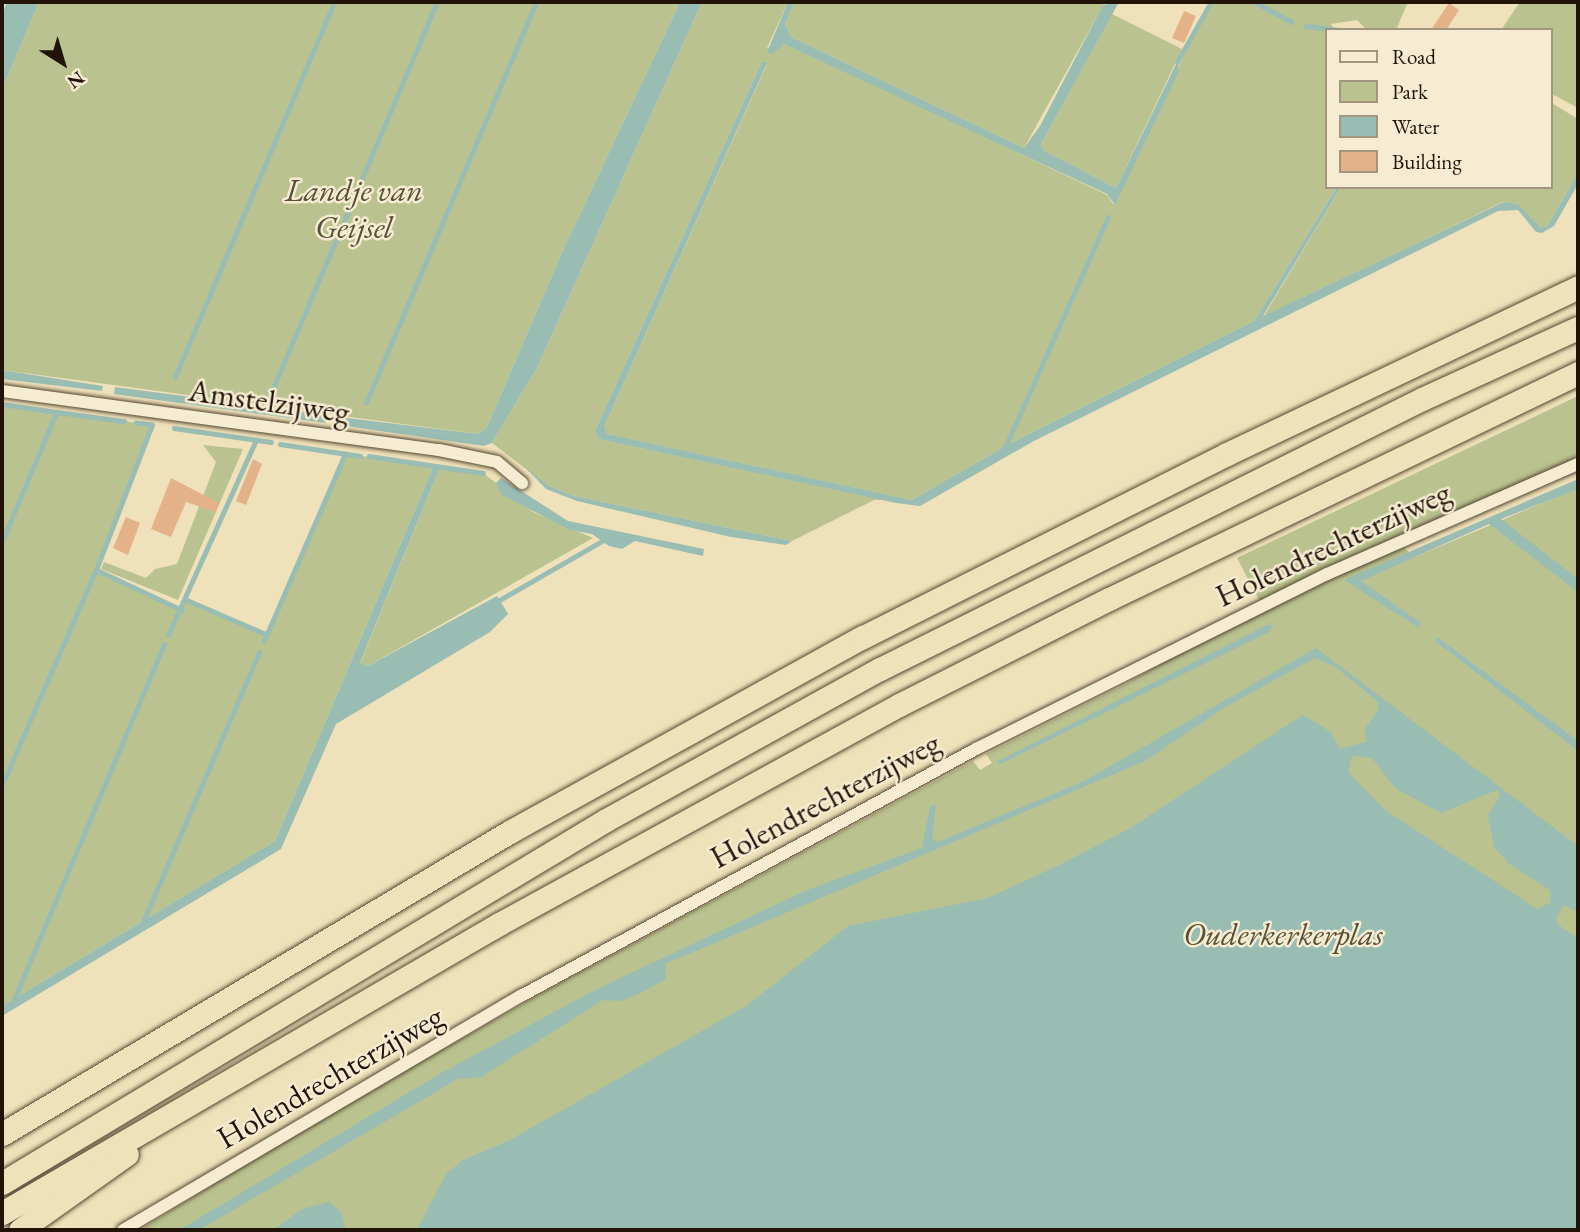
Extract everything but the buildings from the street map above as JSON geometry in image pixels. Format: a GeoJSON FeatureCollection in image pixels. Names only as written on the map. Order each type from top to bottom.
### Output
{"type":"FeatureCollection","features":[{"type":"Feature","properties":{"kind":"highway"},"geometry":{"type":"LineString","coordinates":[[2,1134],[499,838],[863,637],[1239,449],[1578,287]]}},
{"type":"Feature","properties":{"kind":"highway"},"geometry":{"type":"LineString","coordinates":[[2,1183],[606,820],[880,669],[1422,399],[1578,328]]}},
{"type":"Feature","properties":{"kind":"highway"},"geometry":{"type":"LineString","coordinates":[[2,1213],[488,931],[900,705],[1578,373]]}},
{"type":"Feature","properties":{"kind":"highway"},"geometry":{"type":"LineString","coordinates":[[20,1230],[208,1094]]}},
{"type":"Feature","properties":{"kind":"street","name":"Amstelzijweg"},"geometry":{"type":"LineString","coordinates":[[2,391],[439,450],[497,462],[522,483]]}},
{"type":"Feature","properties":{"kind":"street","name":"Holendrechterzijweg"},"geometry":{"type":"LineString","coordinates":[[122,1230],[521,996],[968,753],[1327,574],[1578,464]]}},
{"type":"Feature","properties":{"kind":"green space","name":"Landje van Geijsel"},"geometry":{"type":"Polygon","coordinates":[[[39,2],[680,2],[563,250],[486,429],[477,434],[2,370],[2,90],[39,2]]]}},
{"type":"Feature","properties":{"kind":"green space"},"geometry":{"type":"Polygon","coordinates":[[[702,2],[788,2],[767,48],[784,44],[893,93],[1107,195],[1114,205],[1209,2],[1408,2],[1397,28],[1365,28],[1357,20],[1331,24],[1334,28],[1324,28],[1324,189],[1336,189],[1254,321],[1007,445],[912,500],[606,434],[604,427],[767,64],[762,61],[595,431],[598,439],[884,500],[874,500],[792,541],[574,496],[547,485],[492,443],[537,368],[702,2]]]}},
{"type":"Feature","properties":{"kind":"green space"},"geometry":{"type":"Polygon","coordinates":[[[795,2],[1105,2],[1024,148],[791,37],[785,24],[795,2]]]}},
{"type":"Feature","properties":{"kind":"green space"},"geometry":{"type":"Polygon","coordinates":[[[1520,2],[1578,2],[1578,108],[1552,94],[1552,28],[1502,28],[1520,2]]]}},
{"type":"Feature","properties":{"kind":"green space"},"geometry":{"type":"Polygon","coordinates":[[[1112,14],[1182,49],[1116,188],[1043,150],[1041,144],[1112,14]]]}},
{"type":"Feature","properties":{"kind":"green space"},"geometry":{"type":"Polygon","coordinates":[[[1552,103],[1578,119],[1578,173],[1548,225],[1541,228],[1518,204],[1503,202],[1264,316],[1340,189],[1552,189],[1552,103]]]}},
{"type":"Feature","properties":{"kind":"green space","name":"Ouderkerkerplas"},"geometry":{"type":"Polygon","coordinates":[[[1578,396],[1578,459],[1394,540],[1415,557],[1578,488],[1578,1230],[140,1230],[309,1125],[544,992],[973,761],[980,770],[992,763],[986,754],[1126,684],[1273,597],[1260,602],[1237,558],[1578,396]]]}},
{"type":"Feature","properties":{"kind":"green space"},"geometry":{"type":"Polygon","coordinates":[[[2,405],[152,425],[97,570],[181,610],[187,600],[266,634],[345,454],[434,465],[275,841],[2,1006],[2,405]]]}},
{"type":"Feature","properties":{"kind":"green space"},"geometry":{"type":"Polygon","coordinates":[[[203,445],[243,449],[178,600],[101,569],[104,562],[146,578],[155,569],[177,564],[216,462],[203,445]]]}},
{"type":"Feature","properties":{"kind":"green space"},"geometry":{"type":"Polygon","coordinates":[[[440,467],[483,473],[533,512],[593,538],[368,666],[360,664],[440,467]]]}},
{"type":"Feature","properties":{"kind":"water"},"geometry":{"type":"Polygon","coordinates":[[[7,2],[39,2],[2,90],[2,15],[7,2]]]}},
{"type":"Feature","properties":{"kind":"water"},"geometry":{"type":"Polygon","coordinates":[[[680,2],[702,2],[537,368],[492,443],[484,446],[339,425],[340,417],[477,434],[486,429],[563,250],[680,2]]]}},
{"type":"Feature","properties":{"kind":"water"},"geometry":{"type":"Polygon","coordinates":[[[788,2],[795,2],[785,24],[791,37],[1024,148],[1040,126],[1103,5],[1119,2],[1041,144],[1043,150],[1116,188],[1179,58],[1178,74],[1115,205],[1107,194],[784,44],[772,54],[767,52],[788,2]]]}},
{"type":"Feature","properties":{"kind":"water"},"geometry":{"type":"Polygon","coordinates":[[[762,61],[767,63],[604,427],[607,434],[912,500],[1007,445],[1254,321],[1336,189],[1340,189],[1263,316],[1504,202],[1518,204],[1541,228],[1548,225],[1578,173],[1578,184],[1554,226],[1542,233],[1536,232],[1518,210],[1498,211],[1034,441],[920,506],[598,439],[595,431],[762,61]]]}},
{"type":"Feature","properties":{"kind":"water"},"geometry":{"type":"Polygon","coordinates":[[[2,370],[103,386],[102,391],[2,379],[2,370]]]}},
{"type":"Feature","properties":{"kind":"water"},"geometry":{"type":"Polygon","coordinates":[[[115,387],[327,415],[326,423],[114,394],[115,387]]]}},
{"type":"Feature","properties":{"kind":"water"},"geometry":{"type":"Polygon","coordinates":[[[522,464],[547,485],[574,496],[792,541],[786,545],[731,537],[577,501],[546,489],[522,464]]]}},
{"type":"Feature","properties":{"kind":"water"},"geometry":{"type":"Polygon","coordinates":[[[434,465],[440,467],[360,663],[368,666],[497,596],[508,614],[490,632],[336,724],[281,849],[2,1016],[2,1006],[275,841],[434,465]]]}},
{"type":"Feature","properties":{"kind":"water"},"geometry":{"type":"Polygon","coordinates":[[[501,478],[568,521],[704,549],[703,556],[635,541],[622,549],[609,546],[592,534],[570,530],[502,495],[496,483],[501,478]]]}},
{"type":"Feature","properties":{"kind":"water"},"geometry":{"type":"Polygon","coordinates":[[[1578,479],[1578,489],[1501,519],[1578,579],[1578,592],[1489,524],[1361,581],[1421,623],[1419,628],[1344,580],[1578,479]]]}},
{"type":"Feature","properties":{"kind":"water"},"geometry":{"type":"Polygon","coordinates":[[[1267,625],[1273,625],[1269,632],[1001,764],[996,762],[1267,625]]]}},
{"type":"Feature","properties":{"kind":"water"},"geometry":{"type":"Polygon","coordinates":[[[1437,637],[1578,741],[1578,751],[1435,641],[1437,637]]]}},
{"type":"Feature","properties":{"kind":"water","name":"Ouderkerkerplas"},"geometry":{"type":"Polygon","coordinates":[[[1316,648],[1578,846],[1578,912],[1564,905],[1557,916],[1557,924],[1578,938],[1578,1230],[417,1230],[446,1174],[463,1160],[508,1141],[746,1006],[848,926],[988,898],[1127,830],[1303,715],[1331,732],[1339,749],[1366,742],[1365,729],[1379,708],[1377,701],[1334,666],[1315,658],[1227,706],[1145,761],[665,964],[666,979],[641,993],[620,1001],[603,1000],[481,1077],[458,1079],[199,1230],[179,1230],[443,1072],[597,989],[807,890],[922,848],[930,806],[936,804],[932,839],[938,842],[1084,781],[1316,648]],[[1352,756],[1348,772],[1385,810],[1537,909],[1551,902],[1550,890],[1509,864],[1494,847],[1488,816],[1500,795],[1497,790],[1441,813],[1395,788],[1372,758],[1352,756]]]}},
{"type":"Feature","properties":{"kind":"water"},"geometry":{"type":"Polygon","coordinates":[[[329,1202],[341,1212],[346,1230],[273,1230],[302,1209],[329,1202]]]}},
{"type":"Feature","properties":{"kind":"waterway"},"geometry":{"type":"LineString","coordinates":[[175,377],[334,2]]}},
{"type":"Feature","properties":{"kind":"waterway"},"geometry":{"type":"LineString","coordinates":[[274,386],[437,2]]}},
{"type":"Feature","properties":{"kind":"waterway"},"geometry":{"type":"LineString","coordinates":[[366,403],[536,2]]}},
{"type":"Feature","properties":{"kind":"waterway"},"geometry":{"type":"LineString","coordinates":[[1177,62],[1211,2]]}},
{"type":"Feature","properties":{"kind":"waterway"},"geometry":{"type":"LineString","coordinates":[[1255,2],[1292,22]]}},
{"type":"Feature","properties":{"kind":"waterway"},"geometry":{"type":"LineString","coordinates":[[1306,26],[1324,28]]}},
{"type":"Feature","properties":{"kind":"waterway"},"geometry":{"type":"LineString","coordinates":[[1003,452],[1108,217]]}},
{"type":"Feature","properties":{"kind":"waterway"},"geometry":{"type":"LineString","coordinates":[[2,404],[57,412],[2,543]]}},
{"type":"Feature","properties":{"kind":"waterway"},"geometry":{"type":"LineString","coordinates":[[57,412],[124,421]]}},
{"type":"Feature","properties":{"kind":"waterway"},"geometry":{"type":"LineString","coordinates":[[2,785],[96,570],[152,425],[136,423]]}},
{"type":"Feature","properties":{"kind":"waterway"},"geometry":{"type":"LineString","coordinates":[[174,428],[271,442]]}},
{"type":"Feature","properties":{"kind":"waterway"},"geometry":{"type":"LineString","coordinates":[[168,635],[256,440]]}},
{"type":"Feature","properties":{"kind":"waterway"},"geometry":{"type":"LineString","coordinates":[[280,444],[360,456]]}},
{"type":"Feature","properties":{"kind":"waterway"},"geometry":{"type":"LineString","coordinates":[[264,641],[345,454]]}},
{"type":"Feature","properties":{"kind":"waterway"},"geometry":{"type":"LineString","coordinates":[[369,456],[483,473]]}},
{"type":"Feature","properties":{"kind":"waterway"},"geometry":{"type":"LineString","coordinates":[[496,602],[604,540]]}},
{"type":"Feature","properties":{"kind":"waterway"},"geometry":{"type":"LineString","coordinates":[[97,570],[182,610]]}},
{"type":"Feature","properties":{"kind":"waterway"},"geometry":{"type":"LineString","coordinates":[[187,600],[266,634]]}},
{"type":"Feature","properties":{"kind":"waterway"},"geometry":{"type":"LineString","coordinates":[[13,1002],[164,645]]}},
{"type":"Feature","properties":{"kind":"waterway"},"geometry":{"type":"LineString","coordinates":[[143,922],[259,653]]}}]}
